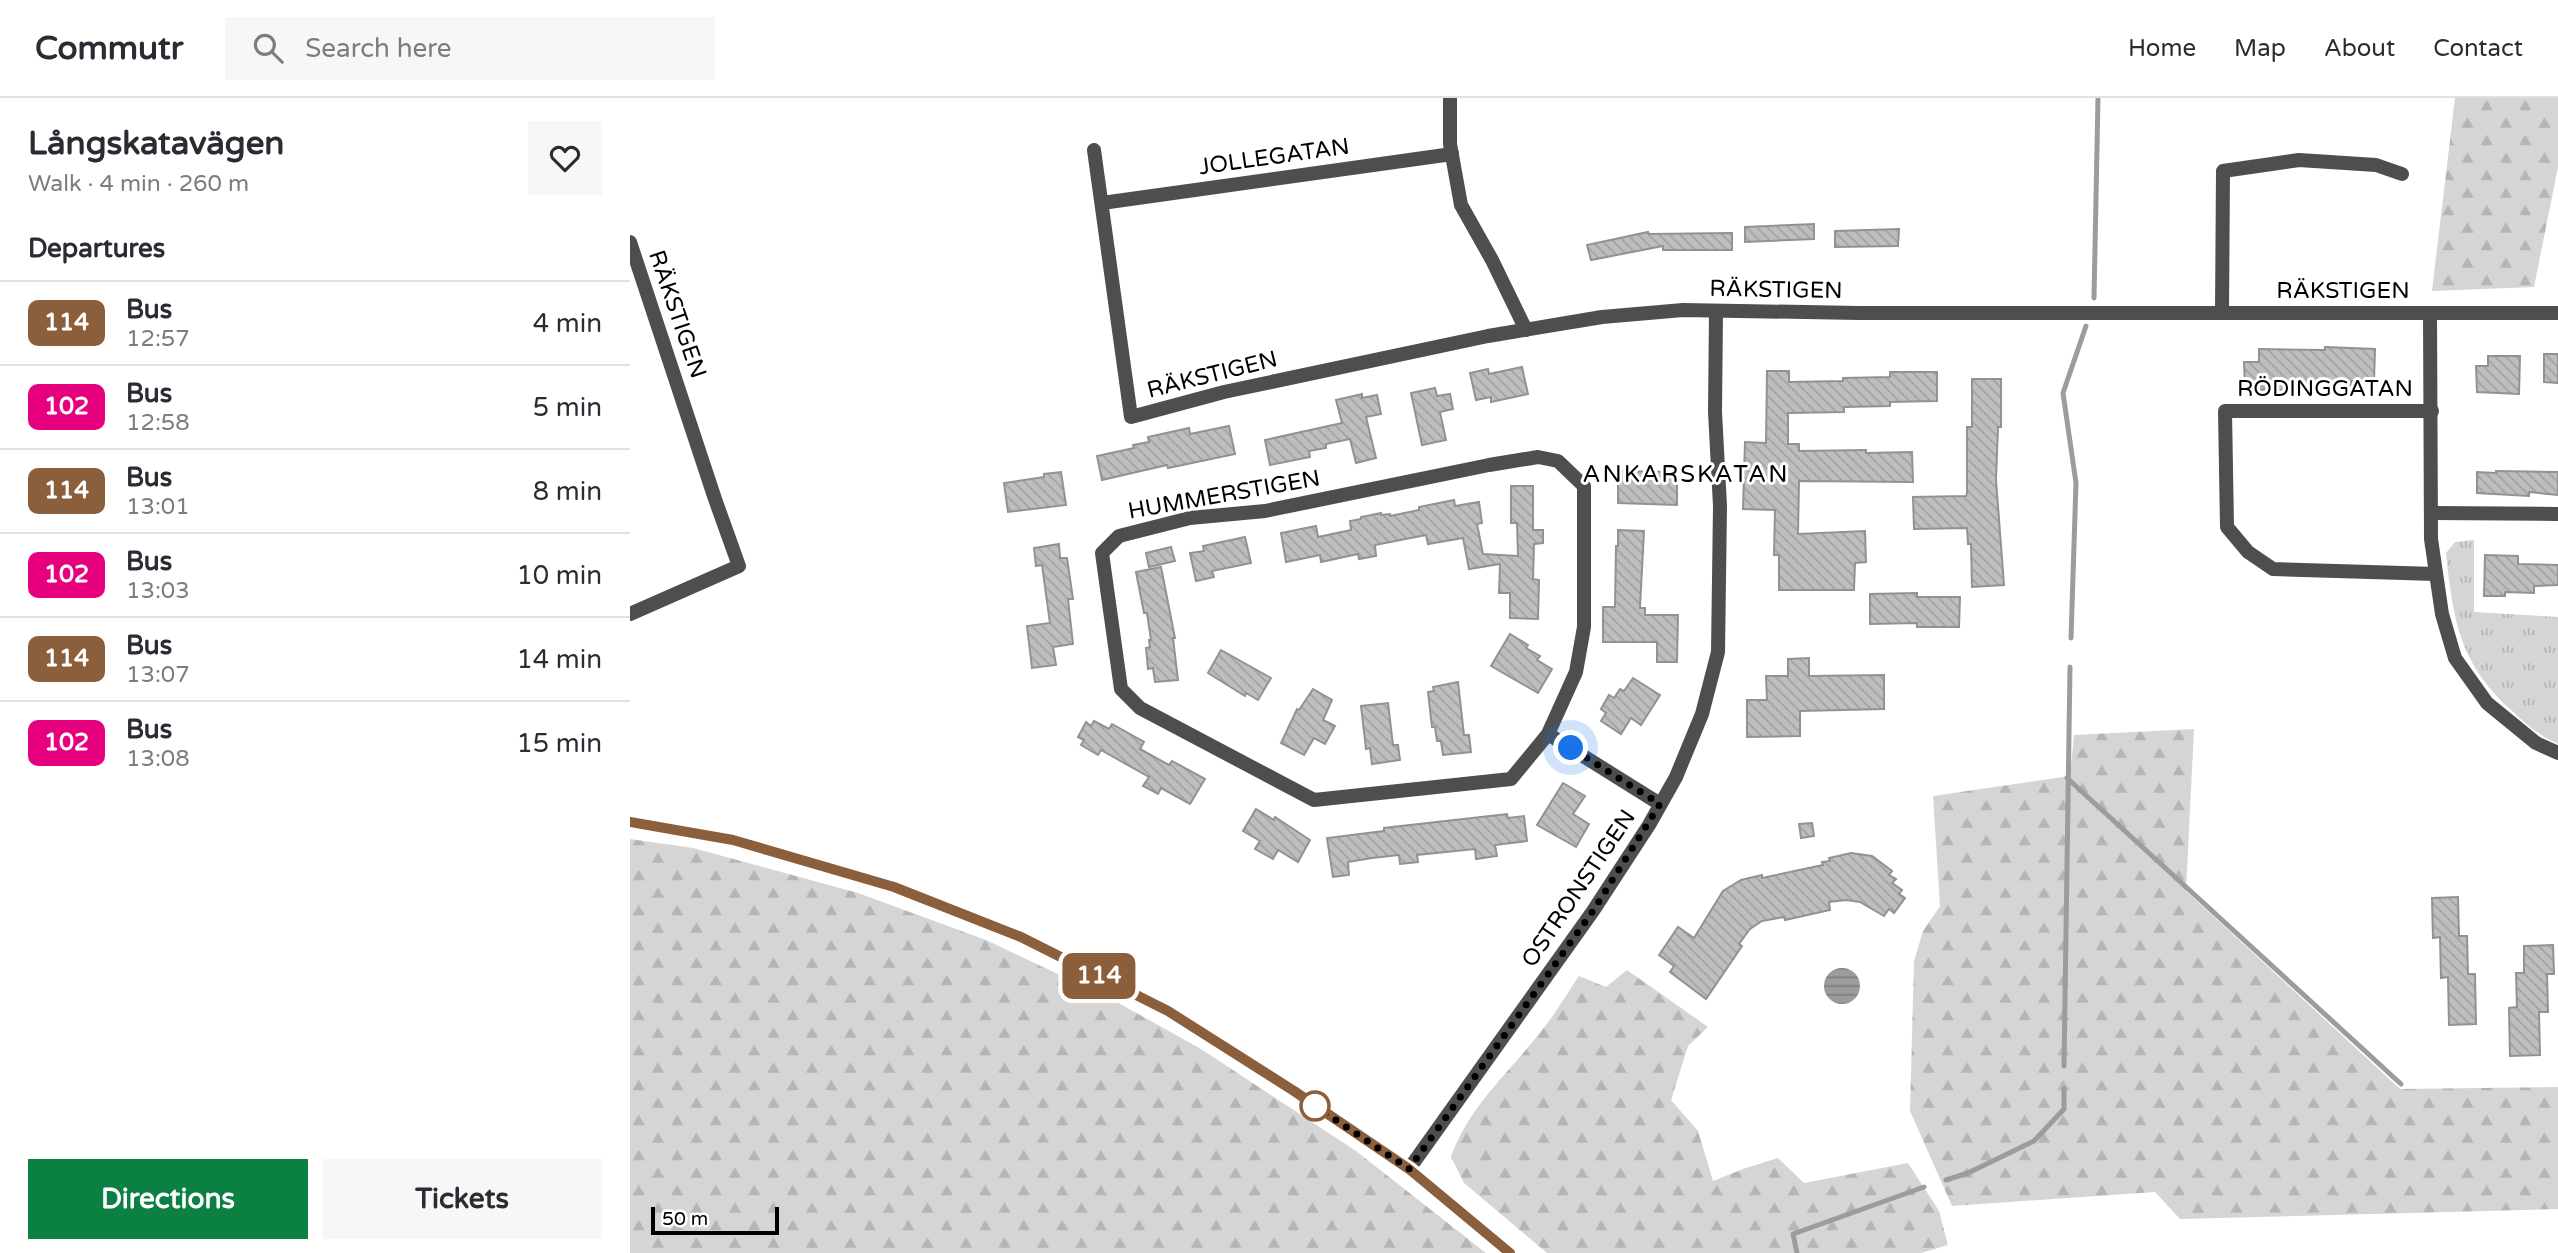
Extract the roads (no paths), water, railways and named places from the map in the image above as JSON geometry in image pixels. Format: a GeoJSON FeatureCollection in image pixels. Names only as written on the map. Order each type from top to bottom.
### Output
{"type":"FeatureCollection","features":[{"type":"Feature","properties":{"kind":"street"},"geometry":{"type":"LineString","coordinates":[[1450,98],[1452,154],[1461,205],[1492,260],[1526,330]]}},
{"type":"Feature","properties":{"kind":"street"},"geometry":{"type":"LineString","coordinates":[[1094,150],[1102,204]]}},
{"type":"Feature","properties":{"kind":"street","name":"JOLLEGATAN"},"geometry":{"type":"LineString","coordinates":[[1102,204],[1452,154]]}},
{"type":"Feature","properties":{"kind":"street"},"geometry":{"type":"LineString","coordinates":[[2222,313],[2223,171],[2299,160],[2376,164],[2402,174]]}},
{"type":"Feature","properties":{"kind":"street","name":"RÄKSTIGEN"},"geometry":{"type":"LineString","coordinates":[[1102,204],[1132,417],[1224,392],[1526,330],[1602,317],[1683,310],[2558,313]]}},
{"type":"Feature","properties":{"kind":"street","name":"RÄKSTIGEN"},"geometry":{"type":"LineString","coordinates":[[630,242],[739,566],[630,614]]}},
{"type":"Feature","properties":{"kind":"street","name":"OSTRONSTIGEN"},"geometry":{"type":"LineString","coordinates":[[1409,1169],[1593,911],[1675,777],[1702,714],[1718,652],[1720,506],[1715,412],[1716,311]]}},
{"type":"Feature","properties":{"kind":"street"},"geometry":{"type":"LineString","coordinates":[[2430,313],[2431,539],[2442,614],[2455,658],[2487,703],[2536,744],[2558,753]]}},
{"type":"Feature","properties":{"kind":"street","name":"RÖDINGGATAN"},"geometry":{"type":"LineString","coordinates":[[2432,411],[2225,411],[2227,527],[2248,552],[2273,569],[2435,574]]}},
{"type":"Feature","properties":{"kind":"street","name":"HUMMERSTIGEN"},"geometry":{"type":"LineString","coordinates":[[1538,457],[1558,461],[1584,486],[1584,627],[1576,673],[1548,734],[1511,779],[1314,800],[1140,708],[1121,689],[1102,553],[1119,536],[1189,518],[1265,511],[1538,457]]}},
{"type":"Feature","properties":{"kind":"street"},"geometry":{"type":"LineString","coordinates":[[2431,513],[2558,514]]}},
{"type":"Feature","properties":{"kind":"street"},"geometry":{"type":"LineString","coordinates":[[1548,734],[1660,804]]}},
{"type":"Feature","properties":{"kind":"street"},"geometry":{"type":"LineString","coordinates":[[630,822],[733,840],[894,887],[1021,937],[1168,1011],[1409,1169],[1510,1253]]}},
{"type":"Feature","properties":{"kind":"waterway"},"geometry":{"type":"LineString","coordinates":[[2094,298],[2098,98]]}},
{"type":"Feature","properties":{"kind":"waterway"},"geometry":{"type":"LineString","coordinates":[[2071,638],[2076,483],[2063,393],[2086,326]]}},
{"type":"Feature","properties":{"kind":"waterway"},"geometry":{"type":"LineString","coordinates":[[2064,1066],[2070,667]]}},
{"type":"Feature","properties":{"kind":"waterway"},"geometry":{"type":"LineString","coordinates":[[2067,778],[2401,1084]]}},
{"type":"Feature","properties":{"kind":"waterway"},"geometry":{"type":"LineString","coordinates":[[1946,1180],[1968,1173],[2034,1141],[2064,1109],[2064,1089]]}},
{"type":"Feature","properties":{"kind":"waterway"},"geometry":{"type":"LineString","coordinates":[[1797,1253],[1793,1234],[1924,1187]]}},
{"type":"Feature","properties":{"kind":"district","name":"ANKARSKATAN"},"geometry":{"type":"Point","coordinates":[1686,474]}}]}
